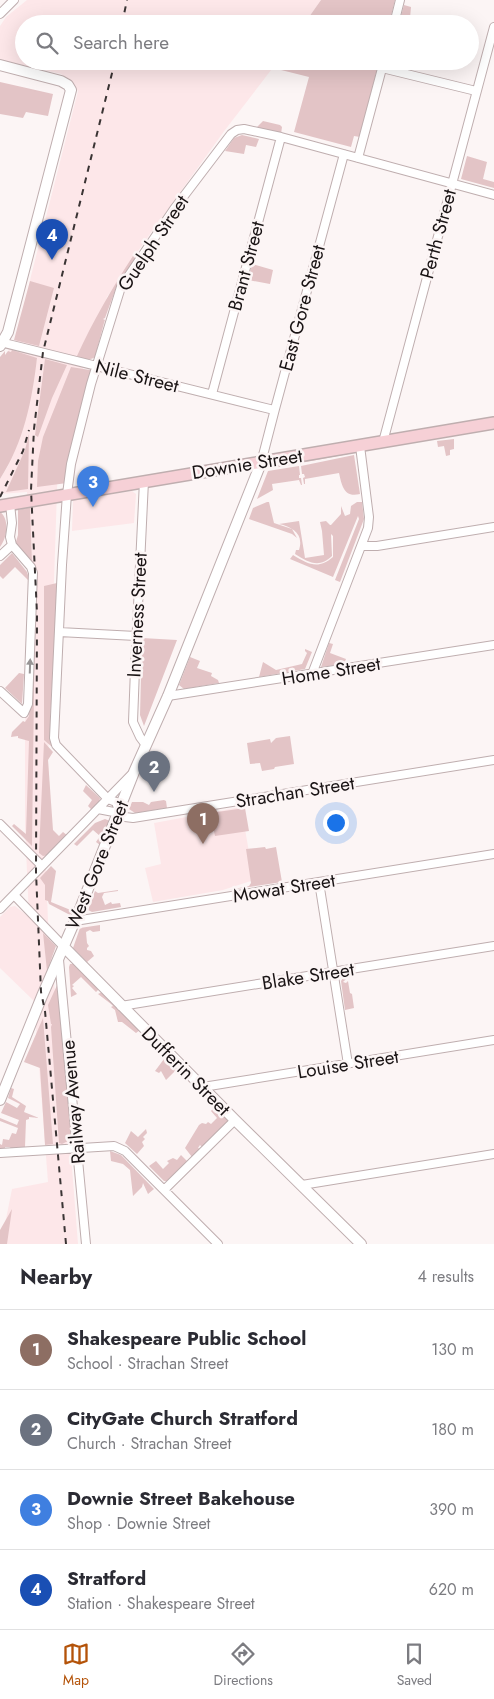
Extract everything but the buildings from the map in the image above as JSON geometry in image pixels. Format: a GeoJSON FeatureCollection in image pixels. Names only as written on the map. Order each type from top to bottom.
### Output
{"type":"FeatureCollection","features":[{"type":"Feature","properties":{"kind":"main road","name":"Downie Street"},"geometry":{"type":"LineString","coordinates":[[5,505],[494,423]]}},
{"type":"Feature","properties":{"kind":"street"},"geometry":{"type":"LineString","coordinates":[[0,14],[14,0]]}},
{"type":"Feature","properties":{"kind":"street"},"geometry":{"type":"LineString","coordinates":[[396,15],[400,0]]}},
{"type":"Feature","properties":{"kind":"street","name":"Perth Street"},"geometry":{"type":"LineString","coordinates":[[383,442],[494,27]]}},
{"type":"Feature","properties":{"kind":"street"},"geometry":{"type":"LineString","coordinates":[[0,65],[15,69]]}},
{"type":"Feature","properties":{"kind":"street"},"geometry":{"type":"LineString","coordinates":[[1,343],[8,332],[71,90],[61,81],[19,70]]}},
{"type":"Feature","properties":{"kind":"street"},"geometry":{"type":"LineString","coordinates":[[358,158],[382,70]]}},
{"type":"Feature","properties":{"kind":"street"},"geometry":{"type":"LineString","coordinates":[[401,70],[476,91]]}},
{"type":"Feature","properties":{"kind":"street","name":"Guelph Street"},"geometry":{"type":"LineString","coordinates":[[108,799],[56,745],[54,738],[67,494],[74,450],[96,366],[121,287],[174,209],[231,134],[237,130],[244,130],[281,137]]}},
{"type":"Feature","properties":{"kind":"street"},"geometry":{"type":"LineString","coordinates":[[281,137],[494,195]]}},
{"type":"Feature","properties":{"kind":"street","name":"Brant Street"},"geometry":{"type":"LineString","coordinates":[[212,394],[281,137]]}},
{"type":"Feature","properties":{"kind":"street","name":"East Gore Street"},"geometry":{"type":"LineString","coordinates":[[261,463],[344,154]]}},
{"type":"Feature","properties":{"kind":"street","name":"Nile Street"},"geometry":{"type":"LineString","coordinates":[[1,343],[274,410]]}},
{"type":"Feature","properties":{"kind":"street"},"geometry":{"type":"LineString","coordinates":[[312,674],[368,528],[369,520],[360,446]]}},
{"type":"Feature","properties":{"kind":"street","name":"West Gore Street"},"geometry":{"type":"LineString","coordinates":[[0,1100],[75,921],[134,772],[168,696],[261,463]]}},
{"type":"Feature","properties":{"kind":"street","name":"Inverness Street"},"geometry":{"type":"LineString","coordinates":[[144,481],[133,722],[146,745]]}},
{"type":"Feature","properties":{"kind":"street"},"geometry":{"type":"LineString","coordinates":[[0,691],[24,714],[28,704],[33,574],[31,567],[12,545],[10,536],[12,524],[5,505]]}},
{"type":"Feature","properties":{"kind":"street"},"geometry":{"type":"LineString","coordinates":[[362,546],[377,546],[494,527]]}},
{"type":"Feature","properties":{"kind":"street"},"geometry":{"type":"LineString","coordinates":[[0,556],[12,545]]}},
{"type":"Feature","properties":{"kind":"street"},"geometry":{"type":"LineString","coordinates":[[59,632],[136,636]]}},
{"type":"Feature","properties":{"kind":"street","name":"Home Street"},"geometry":{"type":"LineString","coordinates":[[168,696],[494,647]]}},
{"type":"Feature","properties":{"kind":"street","name":"Strachan Street"},"geometry":{"type":"LineString","coordinates":[[98,809],[119,812],[125,817],[133,818],[494,760]]}},
{"type":"Feature","properties":{"kind":"street"},"geometry":{"type":"LineString","coordinates":[[0,909],[134,772]]}},
{"type":"Feature","properties":{"kind":"street"},"geometry":{"type":"LineString","coordinates":[[108,799],[116,802],[119,812]]}},
{"type":"Feature","properties":{"kind":"street"},"geometry":{"type":"LineString","coordinates":[[0,824],[42,866]]}},
{"type":"Feature","properties":{"kind":"street","name":"Mowat Street"},"geometry":{"type":"LineString","coordinates":[[75,921],[494,854]]}},
{"type":"Feature","properties":{"kind":"street"},"geometry":{"type":"LineString","coordinates":[[319,882],[348,1064]]}},
{"type":"Feature","properties":{"kind":"street","name":"Dufferin Street"},"geometry":{"type":"LineString","coordinates":[[14,896],[121,1006],[361,1244]]}},
{"type":"Feature","properties":{"kind":"street","name":"Blake Street"},"geometry":{"type":"LineString","coordinates":[[121,1006],[494,946]]}},
{"type":"Feature","properties":{"kind":"street","name":"Railway Avenue"},"geometry":{"type":"LineString","coordinates":[[59,960],[86,1244]]}},
{"type":"Feature","properties":{"kind":"street","name":"Louise Street"},"geometry":{"type":"LineString","coordinates":[[203,1087],[494,1040]]}},
{"type":"Feature","properties":{"kind":"street"},"geometry":{"type":"LineString","coordinates":[[165,1189],[235,1120]]}},
{"type":"Feature","properties":{"kind":"street"},"geometry":{"type":"LineString","coordinates":[[0,1153],[114,1146],[125,1151],[218,1244]]}},
{"type":"Feature","properties":{"kind":"street"},"geometry":{"type":"LineString","coordinates":[[302,1185],[494,1154]]}},
{"type":"Feature","properties":{"kind":"shaded area"},"geometry":{"type":"Polygon","coordinates":[[[27,0],[321,0],[310,15],[15,15],[15,63],[0,60],[0,26],[6,17],[27,0]]]}},
{"type":"Feature","properties":{"kind":"shaded area"},"geometry":{"type":"Polygon","coordinates":[[[321,0],[395,0],[391,15],[310,15],[321,0]]]}},
{"type":"Feature","properties":{"kind":"shaded area"},"geometry":{"type":"Polygon","coordinates":[[[404,5],[411,7],[410,15],[401,15],[404,5]]]}},
{"type":"Feature","properties":{"kind":"shaded area"},"geometry":{"type":"Polygon","coordinates":[[[44,70],[271,70],[225,130],[107,297],[83,369],[58,461],[48,759],[52,845],[46,852],[46,872],[48,921],[78,1244],[1,1244],[12,1189],[48,1182],[34,1001],[0,968],[0,917],[10,907],[15,906],[29,917],[25,826],[25,726],[31,563],[27,492],[0,494],[0,479],[8,466],[37,359],[8,351],[16,339],[78,91],[70,80],[61,74],[44,70]]]}},
{"type":"Feature","properties":{"kind":"shaded area"},"geometry":{"type":"Polygon","coordinates":[[[281,70],[377,70],[360,137],[354,136],[351,147],[294,132],[309,77],[281,70]]]}},
{"type":"Feature","properties":{"kind":"shaded area"},"geometry":{"type":"Polygon","coordinates":[[[0,82],[53,94],[48,116],[26,112],[23,118],[0,114],[0,82]]]}},
{"type":"Feature","properties":{"kind":"shaded area"},"geometry":{"type":"Polygon","coordinates":[[[263,121],[280,125],[282,127],[281,134],[257,127],[263,121]]]}},
{"type":"Feature","properties":{"kind":"shaded area"},"geometry":{"type":"Polygon","coordinates":[[[242,135],[259,139],[256,147],[246,145],[244,154],[225,151],[234,138],[242,135]]]}},
{"type":"Feature","properties":{"kind":"shaded area"},"geometry":{"type":"Polygon","coordinates":[[[467,156],[487,162],[483,179],[494,182],[494,188],[461,179],[467,156]]]}},
{"type":"Feature","properties":{"kind":"shaded area"},"geometry":{"type":"Polygon","coordinates":[[[133,256],[135,260],[116,288],[103,319],[105,320],[95,357],[86,359],[77,356],[103,305],[133,256]]]}},
{"type":"Feature","properties":{"kind":"shaded area"},"geometry":{"type":"Polygon","coordinates":[[[252,264],[273,270],[270,284],[248,280],[252,264]]]}},
{"type":"Feature","properties":{"kind":"shaded area"},"geometry":{"type":"Polygon","coordinates":[[[30,281],[54,288],[39,346],[14,340],[30,281]]]}},
{"type":"Feature","properties":{"kind":"shaded area"},"geometry":{"type":"Polygon","coordinates":[[[12,350],[37,358],[26,421],[15,451],[0,479],[0,357],[5,351],[5,355],[8,351],[11,352],[12,350]]]}},
{"type":"Feature","properties":{"kind":"shaded area"},"geometry":{"type":"Polygon","coordinates":[[[45,359],[67,365],[52,398],[38,437],[35,435],[45,359]]]}},
{"type":"Feature","properties":{"kind":"shaded area"},"geometry":{"type":"Polygon","coordinates":[[[71,367],[90,370],[90,375],[67,483],[37,487],[38,461],[43,437],[71,367]]]}},
{"type":"Feature","properties":{"kind":"shaded area"},"geometry":{"type":"Polygon","coordinates":[[[29,434],[28,489],[6,492],[25,450],[29,434]]]}},
{"type":"Feature","properties":{"kind":"shaded area"},"geometry":{"type":"Polygon","coordinates":[[[454,439],[454,449],[450,450],[450,455],[446,456],[444,446],[438,447],[437,441],[454,439]]]}},
{"type":"Feature","properties":{"kind":"shaded area"},"geometry":{"type":"Polygon","coordinates":[[[354,453],[271,469],[270,467],[354,453]]]}},
{"type":"Feature","properties":{"kind":"shaded area"},"geometry":{"type":"Polygon","coordinates":[[[354,455],[360,494],[347,493],[339,473],[305,479],[304,484],[303,478],[305,477],[302,474],[301,466],[354,455]]]}},
{"type":"Feature","properties":{"kind":"shaded area"},"geometry":{"type":"Polygon","coordinates":[[[299,466],[299,478],[301,478],[302,485],[299,480],[272,484],[273,490],[257,499],[268,471],[299,466]]]}},
{"type":"Feature","properties":{"kind":"shaded area"},"geometry":{"type":"Polygon","coordinates":[[[132,491],[136,494],[134,523],[72,531],[73,500],[132,491]]]}},
{"type":"Feature","properties":{"kind":"shaded area"},"geometry":{"type":"Polygon","coordinates":[[[269,502],[274,523],[292,529],[297,538],[292,534],[249,519],[253,508],[269,502]]]}},
{"type":"Feature","properties":{"kind":"shaded area"},"geometry":{"type":"Polygon","coordinates":[[[357,502],[362,502],[364,519],[340,582],[335,580],[359,519],[358,516],[333,577],[290,559],[293,555],[303,561],[313,564],[323,563],[328,561],[333,557],[333,536],[331,534],[332,556],[323,562],[314,563],[304,560],[295,554],[296,550],[299,550],[299,536],[293,529],[279,524],[299,521],[305,558],[324,555],[320,522],[326,521],[331,525],[341,514],[341,506],[345,516],[350,514],[351,506],[357,502]]]}},
{"type":"Feature","properties":{"kind":"shaded area"},"geometry":{"type":"Polygon","coordinates":[[[30,507],[32,564],[26,555],[15,545],[18,535],[18,510],[30,507]]]}},
{"type":"Feature","properties":{"kind":"shaded area"},"geometry":{"type":"Polygon","coordinates":[[[0,512],[5,519],[6,529],[0,547],[0,512]]]}},
{"type":"Feature","properties":{"kind":"shaded area"},"geometry":{"type":"Polygon","coordinates":[[[12,553],[27,572],[28,580],[15,567],[3,579],[0,576],[0,565],[12,553]]]}},
{"type":"Feature","properties":{"kind":"shaded area"},"geometry":{"type":"Polygon","coordinates":[[[57,583],[50,724],[51,746],[44,740],[44,586],[57,583]]]}},
{"type":"Feature","properties":{"kind":"shaded area"},"geometry":{"type":"Polygon","coordinates":[[[35,613],[32,846],[12,826],[14,824],[26,834],[29,741],[18,738],[18,736],[11,737],[12,732],[23,721],[25,722],[29,716],[35,613]]]}},
{"type":"Feature","properties":{"kind":"shaded area"},"geometry":{"type":"Polygon","coordinates":[[[142,638],[177,640],[144,726],[140,715],[142,638]]]}},
{"type":"Feature","properties":{"kind":"shaded area"},"geometry":{"type":"Polygon","coordinates":[[[329,643],[333,644],[330,653],[346,659],[344,664],[321,667],[329,643]]]}},
{"type":"Feature","properties":{"kind":"shaded area"},"geometry":{"type":"Polygon","coordinates":[[[305,649],[312,652],[305,669],[259,677],[263,662],[276,670],[302,664],[307,653],[305,649]]]}},
{"type":"Feature","properties":{"kind":"shaded area"},"geometry":{"type":"Polygon","coordinates":[[[190,657],[200,661],[197,668],[212,673],[211,676],[218,680],[219,683],[184,689],[179,685],[190,657]]]}},
{"type":"Feature","properties":{"kind":"shaded area"},"geometry":{"type":"Polygon","coordinates":[[[19,673],[24,674],[22,704],[5,688],[19,673]]]}},
{"type":"Feature","properties":{"kind":"shaded area"},"geometry":{"type":"Polygon","coordinates":[[[290,736],[294,764],[262,771],[260,763],[250,764],[247,743],[270,739],[271,743],[276,738],[290,736]]]}},
{"type":"Feature","properties":{"kind":"shaded area"},"geometry":{"type":"Polygon","coordinates":[[[44,742],[53,752],[48,760],[53,830],[59,836],[63,832],[68,836],[49,855],[43,856],[39,853],[44,742]]]}},
{"type":"Feature","properties":{"kind":"shaded area"},"geometry":{"type":"Polygon","coordinates":[[[86,785],[100,798],[93,811],[88,806],[92,800],[83,791],[86,785]]]}},
{"type":"Feature","properties":{"kind":"shaded area"},"geometry":{"type":"Polygon","coordinates":[[[166,801],[167,808],[135,813],[129,809],[132,802],[143,802],[149,805],[151,802],[166,801]]]}},
{"type":"Feature","properties":{"kind":"shaded area"},"geometry":{"type":"Polygon","coordinates":[[[241,807],[254,880],[223,890],[153,902],[145,868],[161,864],[154,823],[241,807]]]}},
{"type":"Feature","properties":{"kind":"shaded area"},"geometry":{"type":"Polygon","coordinates":[[[245,808],[249,831],[215,836],[210,813],[245,808]]]}},
{"type":"Feature","properties":{"kind":"shaded area"},"geometry":{"type":"Polygon","coordinates":[[[105,819],[110,821],[100,845],[96,842],[100,836],[93,830],[77,846],[74,844],[95,823],[105,819]]]}},
{"type":"Feature","properties":{"kind":"shaded area"},"geometry":{"type":"Polygon","coordinates":[[[265,847],[266,849],[276,847],[282,882],[229,890],[249,886],[251,883],[246,849],[265,847]]]}},
{"type":"Feature","properties":{"kind":"shaded area"},"geometry":{"type":"Polygon","coordinates":[[[51,866],[56,871],[51,902],[73,911],[70,915],[45,900],[45,885],[40,878],[51,866]]]}},
{"type":"Feature","properties":{"kind":"shaded area"},"geometry":{"type":"Polygon","coordinates":[[[118,890],[104,893],[102,897],[105,905],[111,902],[112,904],[120,903],[121,907],[92,912],[88,910],[95,891],[98,893],[118,890]]]}},
{"type":"Feature","properties":{"kind":"shaded area"},"geometry":{"type":"Polygon","coordinates":[[[100,925],[100,931],[93,932],[90,930],[86,932],[89,946],[87,950],[91,951],[94,956],[87,962],[73,948],[80,928],[100,925]]]}},
{"type":"Feature","properties":{"kind":"shaded area"},"geometry":{"type":"Polygon","coordinates":[[[43,933],[56,946],[47,971],[43,933]]]}},
{"type":"Feature","properties":{"kind":"shaded area"},"geometry":{"type":"Polygon","coordinates":[[[70,964],[73,964],[99,989],[96,992],[81,977],[72,985],[77,994],[71,997],[70,964]]]}},
{"type":"Feature","properties":{"kind":"shaded area"},"geometry":{"type":"Polygon","coordinates":[[[348,977],[343,982],[346,983],[348,981],[354,1008],[345,1010],[341,981],[343,978],[348,977]]]}},
{"type":"Feature","properties":{"kind":"shaded area"},"geometry":{"type":"Polygon","coordinates":[[[58,983],[71,1135],[68,1141],[62,1144],[59,1143],[52,1024],[48,1005],[58,983]]]}},
{"type":"Feature","properties":{"kind":"shaded area"},"geometry":{"type":"Polygon","coordinates":[[[102,992],[140,1030],[136,1033],[122,1022],[118,1022],[115,1010],[111,1007],[113,1006],[98,994],[102,992]]]}},
{"type":"Feature","properties":{"kind":"shaded area"},"geometry":{"type":"Polygon","coordinates":[[[43,1018],[53,1144],[45,1145],[40,1068],[24,1062],[43,1018]]]}},
{"type":"Feature","properties":{"kind":"shaded area"},"geometry":{"type":"Polygon","coordinates":[[[160,1051],[178,1068],[166,1080],[161,1071],[159,1073],[155,1071],[164,1059],[160,1051]]]}},
{"type":"Feature","properties":{"kind":"shaded area"},"geometry":{"type":"Polygon","coordinates":[[[11,1088],[14,1089],[12,1097],[26,1106],[24,1112],[39,1118],[29,1117],[26,1120],[25,1147],[11,1149],[10,1147],[5,1147],[5,1149],[0,1149],[3,1139],[9,1140],[12,1133],[16,1134],[18,1128],[0,1121],[0,1118],[17,1125],[19,1120],[1,1113],[6,1102],[17,1108],[20,1104],[8,1098],[11,1088]]]}},
{"type":"Feature","properties":{"kind":"shaded area"},"geometry":{"type":"Polygon","coordinates":[[[216,1105],[227,1118],[227,1122],[202,1147],[200,1145],[198,1148],[200,1149],[192,1157],[185,1148],[199,1125],[208,1122],[211,1124],[217,1118],[211,1111],[216,1105]]]}},
{"type":"Feature","properties":{"kind":"shaded area"},"geometry":{"type":"Polygon","coordinates":[[[146,1129],[147,1133],[143,1137],[145,1139],[142,1142],[144,1146],[137,1154],[125,1143],[131,1131],[138,1137],[146,1129]]]}},
{"type":"Feature","properties":{"kind":"shaded area"},"geometry":{"type":"Polygon","coordinates":[[[110,1151],[121,1155],[154,1189],[148,1194],[143,1183],[142,1187],[133,1196],[130,1170],[123,1164],[111,1161],[110,1151]]]}},
{"type":"Feature","properties":{"kind":"shaded area"},"geometry":{"type":"Polygon","coordinates":[[[181,1155],[187,1161],[167,1181],[164,1181],[149,1166],[156,1161],[163,1169],[169,1163],[167,1161],[173,1158],[177,1160],[181,1155]]]}},
{"type":"Feature","properties":{"kind":"shaded area"},"geometry":{"type":"Polygon","coordinates":[[[12,1209],[7,1244],[0,1244],[0,1230],[12,1209]]]}},
{"type":"Feature","properties":{"kind":"railway"},"geometry":{"type":"LineString","coordinates":[[124,15],[127,0]]}},
{"type":"Feature","properties":{"kind":"railway"},"geometry":{"type":"LineString","coordinates":[[66,1244],[45,1011],[41,992],[36,872],[37,613],[31,490],[34,429],[43,352],[113,70]]}},
{"type":"Feature","properties":{"kind":"railway"},"geometry":{"type":"LineString","coordinates":[[0,497],[23,451],[29,430]]}},
{"type":"Feature","properties":{"kind":"place","name":"Stratford"},"geometry":{"type":"Point","coordinates":[52,260]}},
{"type":"Feature","properties":{"kind":"place","name":"Downie Street Bakehouse"},"geometry":{"type":"Point","coordinates":[93,507]}},
{"type":"Feature","properties":{"kind":"place","name":"CityGate Church Stratford"},"geometry":{"type":"Point","coordinates":[154,792]}},
{"type":"Feature","properties":{"kind":"place","name":"Shakespeare Public School"},"geometry":{"type":"Point","coordinates":[203,844]}}]}
